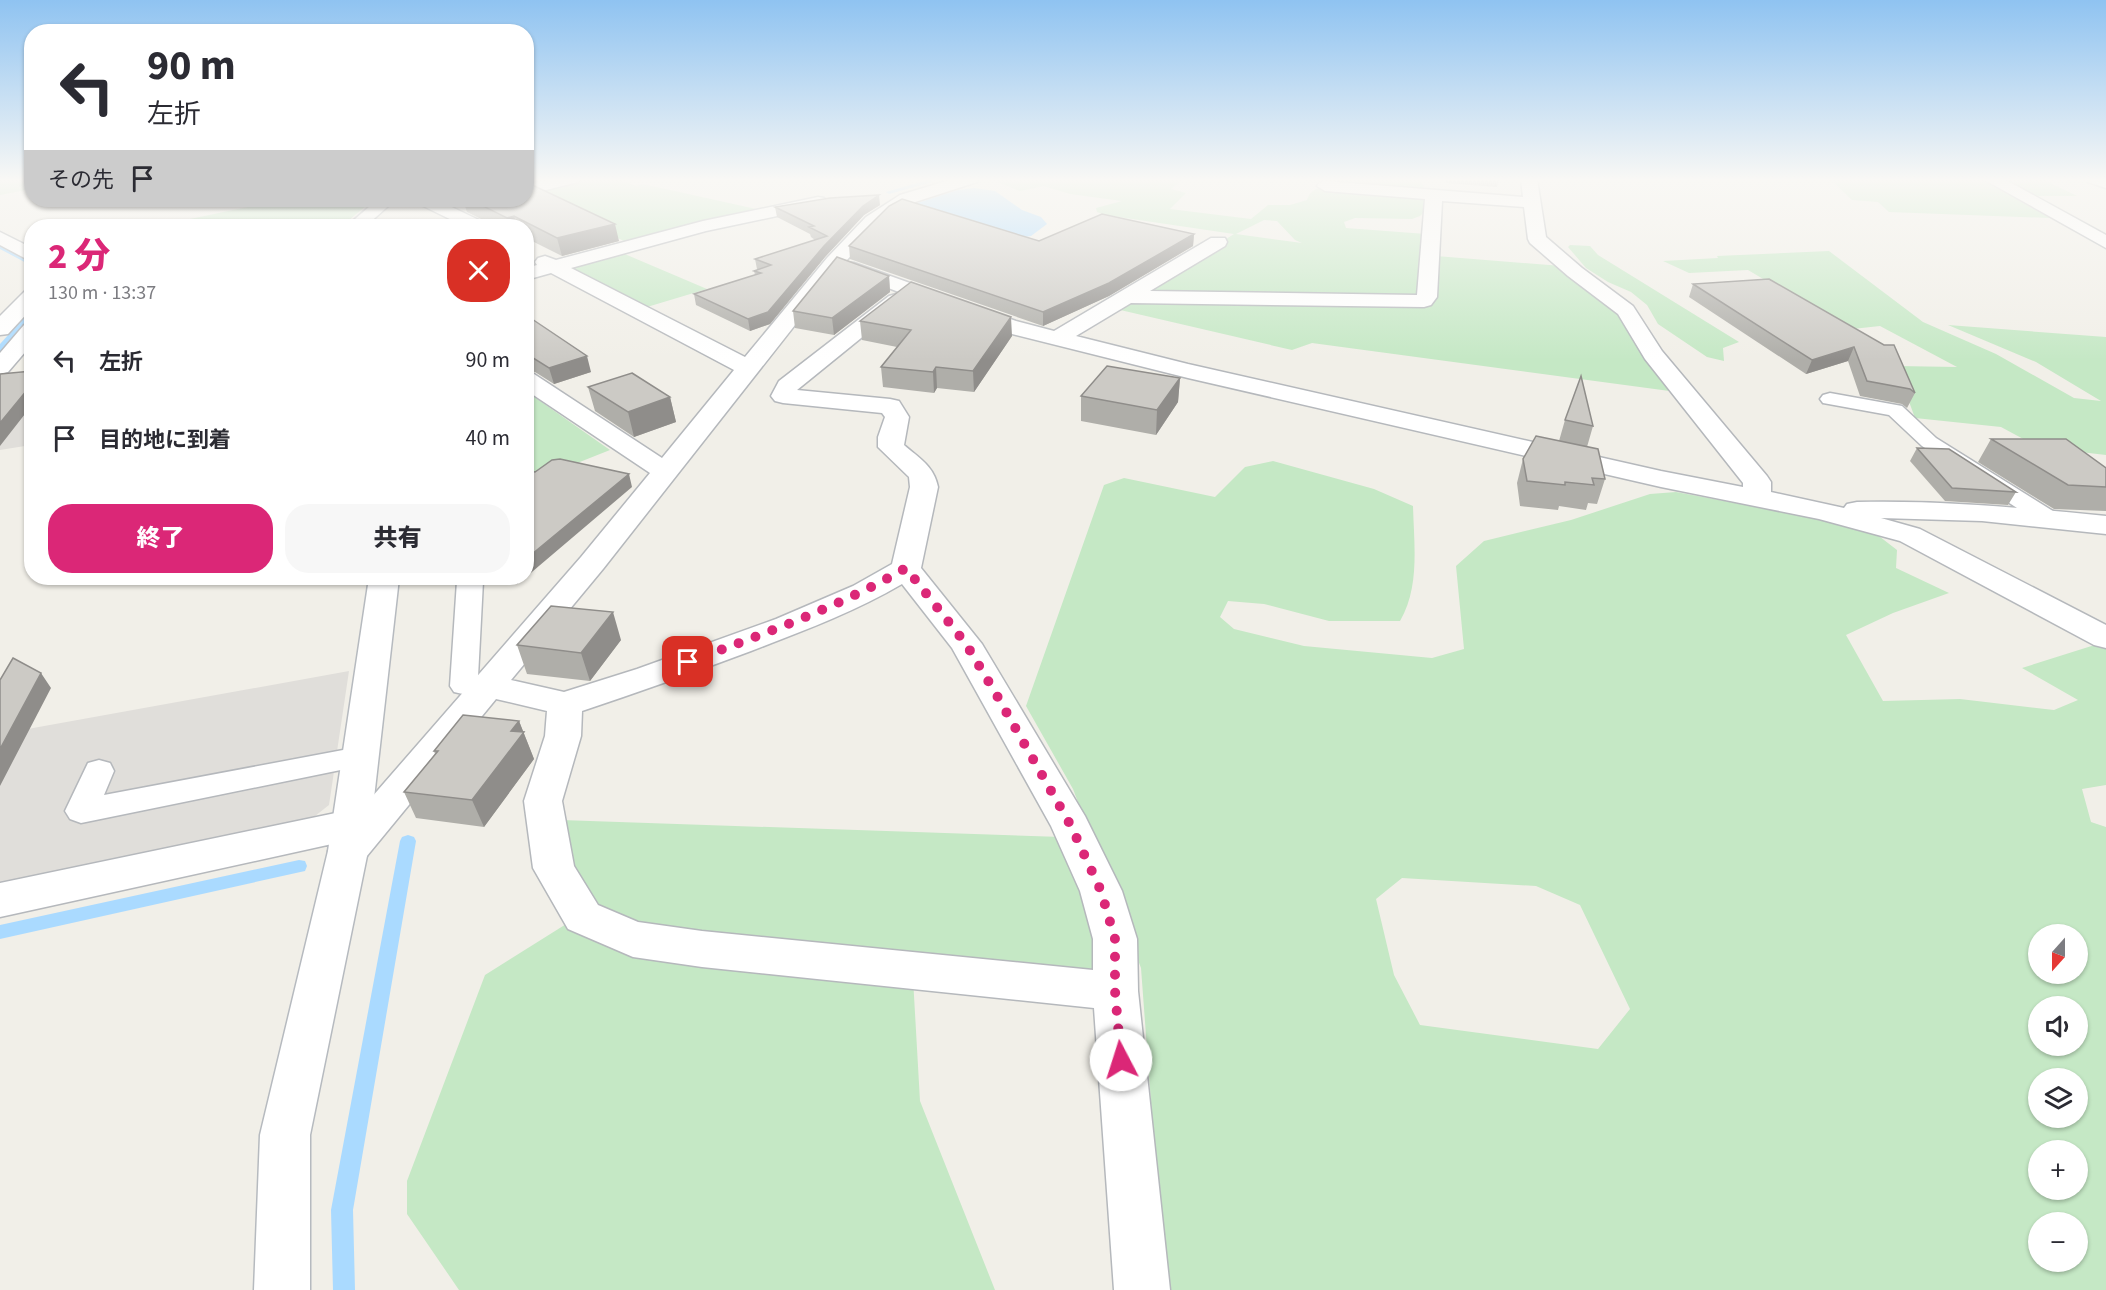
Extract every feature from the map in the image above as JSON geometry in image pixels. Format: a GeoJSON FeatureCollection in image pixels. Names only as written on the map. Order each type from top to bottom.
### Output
{"type":"FeatureCollection","features":[{"type":"Feature","properties":{"kind":"street"},"geometry":{"type":"LineString","coordinates":[[4,239],[24,251]]}},
{"type":"Feature","properties":{"kind":"street"},"geometry":{"type":"LineString","coordinates":[[534,272],[655,239]]}},
{"type":"Feature","properties":{"kind":"street"},"geometry":{"type":"LineString","coordinates":[[0,900],[349,838],[488,686],[592,563],[834,262],[855,239]]}},
{"type":"Feature","properties":{"kind":"street"},"geometry":{"type":"LineString","coordinates":[[1128,297],[1424,301],[1427,297],[1431,239]]}},
{"type":"Feature","properties":{"kind":"street"},"geometry":{"type":"LineString","coordinates":[[1538,239],[1560,260],[1626,310],[1653,354],[1757,482],[1757,498]]}},
{"type":"Feature","properties":{"kind":"street"},"geometry":{"type":"LineString","coordinates":[[1058,338],[1218,242]]}},
{"type":"Feature","properties":{"kind":"street"},"geometry":{"type":"LineString","coordinates":[[534,256],[748,368]]}},
{"type":"Feature","properties":{"kind":"street"},"geometry":{"type":"LineString","coordinates":[[834,262],[1008,326],[1188,371],[1823,511],[1910,535],[2106,638]]}},
{"type":"Feature","properties":{"kind":"street"},"geometry":{"type":"LineString","coordinates":[[488,686],[565,704],[649,677],[787,626],[864,592],[906,568],[924,487],[922,474],[891,447],[891,437],[897,417],[890,406],[783,396],[787,386],[909,290]]}},
{"type":"Feature","properties":{"kind":"street"},"geometry":{"type":"LineString","coordinates":[[0,329],[24,304]]}},
{"type":"Feature","properties":{"kind":"street"},"geometry":{"type":"LineString","coordinates":[[0,367],[24,339]]}},
{"type":"Feature","properties":{"kind":"street"},"geometry":{"type":"LineString","coordinates":[[534,384],[666,472]]}},
{"type":"Feature","properties":{"kind":"street"},"geometry":{"type":"LineString","coordinates":[[1823,511],[1906,509],[2048,518],[2106,525]]}},
{"type":"Feature","properties":{"kind":"street"},"geometry":{"type":"LineString","coordinates":[[906,568],[966,644],[1071,826],[1101,891],[1115,939],[1115,991],[1142,1290]]}},
{"type":"Feature","properties":{"kind":"street"},"geometry":{"type":"LineString","coordinates":[[282,1290],[285,1135],[349,838],[383,585]]}},
{"type":"Feature","properties":{"kind":"street"},"geometry":{"type":"LineString","coordinates":[[565,704],[563,736],[543,801],[554,868],[583,917],[633,939],[702,949],[1115,991]]}},
{"type":"Feature","properties":{"kind":"lane"},"geometry":{"type":"LineString","coordinates":[[1830,399],[1895,410],[1929,442],[2048,518]]}},
{"type":"Feature","properties":{"kind":"lane"},"geometry":{"type":"LineString","coordinates":[[470,585],[464,686],[488,686]]}},
{"type":"Feature","properties":{"kind":"lane"},"geometry":{"type":"LineString","coordinates":[[99,771],[81,811],[359,757]]}},
{"type":"Feature","properties":{"kind":"shaded area"},"geometry":{"type":"Polygon","coordinates":[[[24,384],[24,446],[0,450],[0,386],[24,384]]]}},
{"type":"Feature","properties":{"kind":"shaded area"},"geometry":{"type":"Polygon","coordinates":[[[349,671],[329,805],[310,820],[0,883],[0,734],[349,671]]]}},
{"type":"Feature","properties":{"kind":"green space"},"geometry":{"type":"Polygon","coordinates":[[[620,239],[644,239],[628,243],[620,239]]]}},
{"type":"Feature","properties":{"kind":"green space"},"geometry":{"type":"Polygon","coordinates":[[[1226,239],[1274,239],[1302,243],[1294,239],[1425,239],[1417,297],[1140,294],[1226,239]]]}},
{"type":"Feature","properties":{"kind":"green space"},"geometry":{"type":"Polygon","coordinates":[[[1570,245],[1590,246],[1598,255],[1739,342],[1723,348],[1724,361],[1707,357],[1658,324],[1647,305],[1631,292],[1608,282],[1586,268],[1568,247],[1570,245]]]}},
{"type":"Feature","properties":{"kind":"green space"},"geometry":{"type":"Polygon","coordinates":[[[1829,251],[1923,322],[1996,354],[2074,398],[2101,401],[2036,362],[1948,325],[2106,337],[2106,455],[2038,447],[2001,427],[1915,418],[1896,366],[1957,367],[1880,326],[1834,331],[1775,286],[1748,270],[1689,273],[1663,261],[1829,251]]]}},
{"type":"Feature","properties":{"kind":"green space"},"geometry":{"type":"Polygon","coordinates":[[[620,252],[707,289],[647,307],[565,267],[620,252]]]}},
{"type":"Feature","properties":{"kind":"green space"},"geometry":{"type":"Polygon","coordinates":[[[1436,256],[1562,266],[1616,307],[1677,392],[1312,343],[1292,350],[1116,309],[1132,299],[1423,305],[1436,256]]]}},
{"type":"Feature","properties":{"kind":"green space"},"geometry":{"type":"Polygon","coordinates":[[[534,397],[610,450],[534,480],[534,397]]]}},
{"type":"Feature","properties":{"kind":"green space"},"geometry":{"type":"Polygon","coordinates":[[[1273,461],[1374,489],[1413,506],[1415,550],[1413,580],[1411,594],[1400,621],[1329,621],[1264,604],[1228,601],[1220,617],[1234,629],[1304,646],[1432,658],[1464,649],[1456,566],[1484,541],[1571,520],[1650,494],[1676,492],[1826,520],[1875,533],[1897,550],[1896,568],[1949,593],[1893,613],[1846,635],[1883,701],[1960,699],[2054,710],[2078,700],[2022,668],[2101,643],[2106,646],[2106,785],[2082,789],[2091,822],[2106,827],[2106,1290],[1165,1290],[1141,968],[1073,789],[1026,706],[1104,485],[1124,478],[1215,497],[1245,467],[1273,461]],[[1402,878],[1376,899],[1394,975],[1420,1025],[1598,1049],[1630,1009],[1580,905],[1536,886],[1402,878]]]}},
{"type":"Feature","properties":{"kind":"green space"},"geometry":{"type":"Polygon","coordinates":[[[561,820],[1062,837],[1096,915],[1103,968],[1087,975],[651,932],[592,906],[575,882],[561,820]]]}},
{"type":"Feature","properties":{"kind":"green space"},"geometry":{"type":"Polygon","coordinates":[[[571,921],[913,978],[920,1101],[995,1290],[459,1290],[407,1214],[407,1181],[485,975],[571,921]]]}},
{"type":"Feature","properties":{"kind":"building"},"geometry":{"type":"Polygon","coordinates":[[[817,239],[831,239],[768,312],[748,319],[694,294],[761,273],[754,271],[771,265],[755,259],[817,239]]]}},
{"type":"Feature","properties":{"kind":"building"},"geometry":{"type":"Polygon","coordinates":[[[856,239],[1039,241],[1185,239],[1109,283],[1043,312],[849,246],[856,239]]]}},
{"type":"Feature","properties":{"kind":"building"},"geometry":{"type":"Polygon","coordinates":[[[837,257],[889,276],[832,318],[793,311],[837,257]]]}},
{"type":"Feature","properties":{"kind":"building"},"geometry":{"type":"Polygon","coordinates":[[[1769,279],[1884,345],[1894,345],[1915,393],[1910,389],[1867,381],[1854,347],[1812,360],[1693,284],[1769,279]]]}},
{"type":"Feature","properties":{"kind":"building"},"geometry":{"type":"Polygon","coordinates":[[[911,282],[1011,317],[973,371],[936,367],[933,372],[881,367],[911,330],[860,321],[911,282]]]}},
{"type":"Feature","properties":{"kind":"building"},"geometry":{"type":"Polygon","coordinates":[[[534,320],[587,356],[549,368],[534,359],[534,320]]]}},
{"type":"Feature","properties":{"kind":"building"},"geometry":{"type":"Polygon","coordinates":[[[1107,366],[1180,378],[1157,410],[1081,396],[1107,366]]]}},
{"type":"Feature","properties":{"kind":"building"},"geometry":{"type":"Polygon","coordinates":[[[24,372],[24,394],[0,423],[0,374],[24,372]]]}},
{"type":"Feature","properties":{"kind":"building"},"geometry":{"type":"Polygon","coordinates":[[[632,373],[670,397],[628,412],[588,387],[632,373]]]}},
{"type":"Feature","properties":{"kind":"building"},"geometry":{"type":"Polygon","coordinates":[[[1581,376],[1593,426],[1565,420],[1581,376]]]}},
{"type":"Feature","properties":{"kind":"building"},"geometry":{"type":"Polygon","coordinates":[[[1536,436],[1598,449],[1605,479],[1592,478],[1594,485],[1527,481],[1523,459],[1536,436]]]}},
{"type":"Feature","properties":{"kind":"building"},"geometry":{"type":"Polygon","coordinates":[[[1991,439],[2066,439],[2106,468],[2106,487],[2068,485],[1991,439]]]}},
{"type":"Feature","properties":{"kind":"building"},"geometry":{"type":"Polygon","coordinates":[[[1917,448],[1949,449],[2016,492],[1952,488],[1917,448]]]}},
{"type":"Feature","properties":{"kind":"building"},"geometry":{"type":"Polygon","coordinates":[[[560,459],[629,474],[534,552],[534,472],[552,460],[560,459]]]}},
{"type":"Feature","properties":{"kind":"building"},"geometry":{"type":"Polygon","coordinates":[[[551,606],[613,612],[581,653],[517,645],[551,606]]]}},
{"type":"Feature","properties":{"kind":"building"},"geometry":{"type":"Polygon","coordinates":[[[13,658],[41,673],[0,749],[0,680],[13,658]]]}},
{"type":"Feature","properties":{"kind":"building"},"geometry":{"type":"Polygon","coordinates":[[[463,715],[519,721],[511,731],[524,732],[472,800],[404,792],[438,751],[434,751],[463,715]]]}},
{"type":"Feature","properties":{"kind":"waterway"},"geometry":{"type":"LineString","coordinates":[[0,246],[24,260]]}},
{"type":"Feature","properties":{"kind":"waterway"},"geometry":{"type":"LineString","coordinates":[[0,349],[24,323]]}},
{"type":"Feature","properties":{"kind":"waterway"},"geometry":{"type":"LineString","coordinates":[[344,1290],[342,1210],[408,841]]}},
{"type":"Feature","properties":{"kind":"waterway"},"geometry":{"type":"LineString","coordinates":[[0,932],[299,866]]}},
{"type":"Feature","properties":{"kind":"route"},"geometry":{"type":"LineString","coordinates":[[688,662],[787,626],[864,592],[906,568],[966,644],[1071,826],[1101,891],[1115,939],[1115,991],[1121,1060]]}}]}
